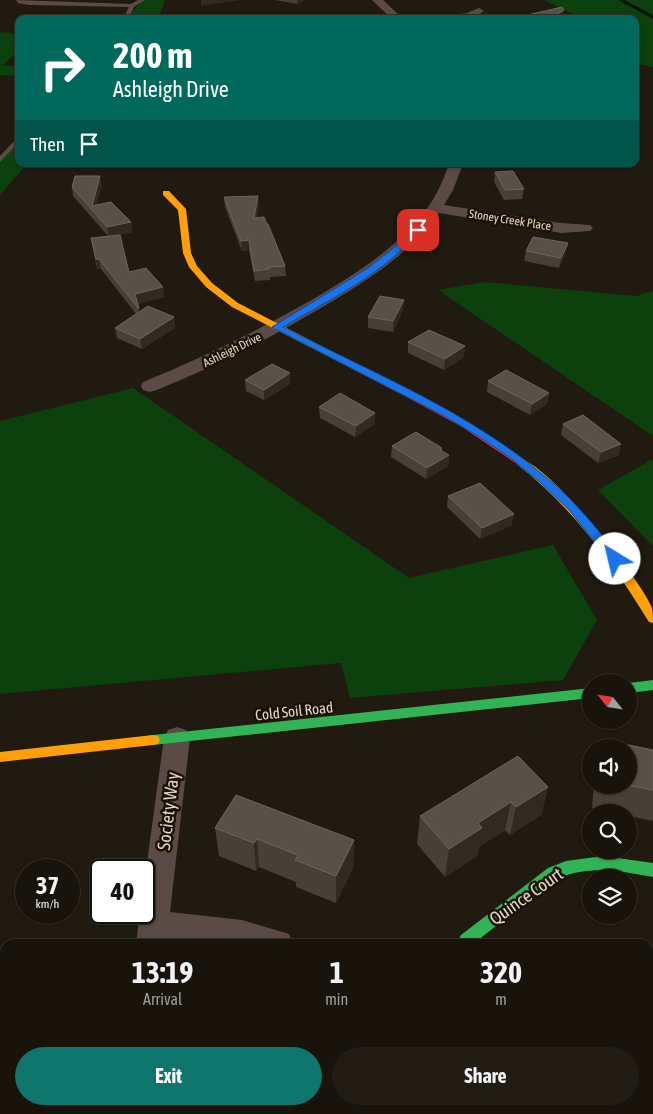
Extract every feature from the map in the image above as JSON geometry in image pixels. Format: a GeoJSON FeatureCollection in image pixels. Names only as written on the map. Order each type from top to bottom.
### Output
{"type":"FeatureCollection","features":[{"type":"Feature","properties":{"kind":"street"},"geometry":{"type":"LineString","coordinates":[[377,0],[394,15]]}},
{"type":"Feature","properties":{"kind":"street"},"geometry":{"type":"LineString","coordinates":[[472,15],[479,11]]}},
{"type":"Feature","properties":{"kind":"street","name":"Ashleigh Drive"},"geometry":{"type":"LineString","coordinates":[[150,386],[227,354],[345,288],[371,270],[412,236],[435,208],[446,192],[455,167]]}},
{"type":"Feature","properties":{"kind":"street"},"geometry":{"type":"LineString","coordinates":[[166,192],[182,208],[189,259],[197,272],[220,296],[276,327],[452,416],[515,457],[573,508],[599,537],[623,570],[653,619]]}},
{"type":"Feature","properties":{"kind":"street","name":"Stoney Creek Place"},"geometry":{"type":"LineString","coordinates":[[435,208],[561,228],[585,228]]}},
{"type":"Feature","properties":{"kind":"street"},"geometry":{"type":"LineString","coordinates":[[638,687],[653,685]]}},
{"type":"Feature","properties":{"kind":"street","name":"Cold Soil Road"},"geometry":{"type":"LineString","coordinates":[[0,757],[582,694]]}},
{"type":"Feature","properties":{"kind":"street","name":"Society Way"},"geometry":{"type":"LineString","coordinates":[[152,934],[177,738]]}},
{"type":"Feature","properties":{"kind":"street","name":"Quince Court"},"geometry":{"type":"LineString","coordinates":[[467,939],[553,873],[568,866],[592,862],[616,862],[653,870]]}},
{"type":"Feature","properties":{"kind":"street"},"geometry":{"type":"LineString","coordinates":[[152,934],[242,934],[260,939]]}},
{"type":"Feature","properties":{"kind":"lane"},"geometry":{"type":"LineString","coordinates":[[19,0],[20,2],[29,3],[132,6]]}},
{"type":"Feature","properties":{"kind":"lane"},"geometry":{"type":"LineString","coordinates":[[127,15],[132,6],[142,0]]}},
{"type":"Feature","properties":{"kind":"lane"},"geometry":{"type":"LineString","coordinates":[[0,160],[15,143]]}},
{"type":"Feature","properties":{"kind":"green space"},"geometry":{"type":"Polygon","coordinates":[[[143,0],[165,0],[159,15],[130,15],[143,0]]]}},
{"type":"Feature","properties":{"kind":"green space"},"geometry":{"type":"Polygon","coordinates":[[[544,0],[653,0],[653,67],[639,64],[639,15],[575,15],[544,0]]]}},
{"type":"Feature","properties":{"kind":"green space"},"geometry":{"type":"Polygon","coordinates":[[[0,32],[12,33],[15,37],[15,54],[2,66],[15,66],[15,76],[0,75],[0,32]]]}},
{"type":"Feature","properties":{"kind":"green space"},"geometry":{"type":"Polygon","coordinates":[[[15,140],[15,167],[24,167],[0,195],[0,157],[15,140]]]}},
{"type":"Feature","properties":{"kind":"green space"},"geometry":{"type":"Polygon","coordinates":[[[485,282],[636,296],[653,291],[653,436],[438,290],[485,282]]]}},
{"type":"Feature","properties":{"kind":"green space"},"geometry":{"type":"Polygon","coordinates":[[[133,388],[409,578],[553,545],[597,620],[563,680],[350,698],[341,663],[0,694],[0,421],[133,388]]]}},
{"type":"Feature","properties":{"kind":"green space"},"geometry":{"type":"Polygon","coordinates":[[[653,459],[653,546],[598,490],[653,459]]]}},
{"type":"Feature","properties":{"kind":"building"},"geometry":{"type":"Polygon","coordinates":[[[562,7],[564,10],[556,15],[527,15],[562,7]]]}},
{"type":"Feature","properties":{"kind":"building"},"geometry":{"type":"Polygon","coordinates":[[[513,171],[524,189],[505,190],[495,172],[513,171]]]}},
{"type":"Feature","properties":{"kind":"building"},"geometry":{"type":"Polygon","coordinates":[[[75,176],[100,176],[92,206],[111,202],[131,222],[107,227],[72,187],[75,176]]]}},
{"type":"Feature","properties":{"kind":"building"},"geometry":{"type":"Polygon","coordinates":[[[258,196],[254,218],[264,217],[285,266],[269,267],[269,269],[254,271],[249,240],[241,241],[224,197],[258,196]]]}},
{"type":"Feature","properties":{"kind":"building"},"geometry":{"type":"Polygon","coordinates":[[[120,235],[129,272],[146,268],[163,287],[135,294],[139,309],[99,259],[96,259],[91,238],[120,235]]]}},
{"type":"Feature","properties":{"kind":"building"},"geometry":{"type":"Polygon","coordinates":[[[533,237],[568,243],[561,258],[526,251],[533,237]]]}},
{"type":"Feature","properties":{"kind":"building"},"geometry":{"type":"Polygon","coordinates":[[[380,296],[404,300],[393,321],[368,317],[380,296]]]}},
{"type":"Feature","properties":{"kind":"building"},"geometry":{"type":"Polygon","coordinates":[[[148,306],[174,317],[140,339],[115,328],[148,306]]]}},
{"type":"Feature","properties":{"kind":"building"},"geometry":{"type":"Polygon","coordinates":[[[429,330],[465,346],[445,359],[408,342],[429,330]]]}},
{"type":"Feature","properties":{"kind":"building"},"geometry":{"type":"Polygon","coordinates":[[[272,364],[290,373],[264,390],[245,380],[272,364]]]}},
{"type":"Feature","properties":{"kind":"building"},"geometry":{"type":"Polygon","coordinates":[[[506,370],[549,393],[532,404],[488,381],[506,370]]]}},
{"type":"Feature","properties":{"kind":"building"},"geometry":{"type":"Polygon","coordinates":[[[340,393],[375,413],[356,426],[319,407],[340,393]]]}},
{"type":"Feature","properties":{"kind":"building"},"geometry":{"type":"Polygon","coordinates":[[[583,415],[621,444],[601,452],[563,424],[583,415]]]}},
{"type":"Feature","properties":{"kind":"building"},"geometry":{"type":"Polygon","coordinates":[[[416,432],[442,448],[440,450],[449,455],[427,468],[392,446],[416,432]]]}},
{"type":"Feature","properties":{"kind":"building"},"geometry":{"type":"Polygon","coordinates":[[[480,483],[514,514],[482,528],[448,496],[480,483]]]}},
{"type":"Feature","properties":{"kind":"building"},"geometry":{"type":"Polygon","coordinates":[[[637,747],[653,750],[653,790],[637,787],[637,747]]]}},
{"type":"Feature","properties":{"kind":"building"},"geometry":{"type":"Polygon","coordinates":[[[518,756],[548,787],[516,807],[511,802],[478,823],[482,828],[449,849],[420,816],[518,756]]]}},
{"type":"Feature","properties":{"kind":"building"},"geometry":{"type":"Polygon","coordinates":[[[236,795],[354,840],[336,876],[295,860],[298,855],[257,839],[254,843],[215,828],[236,795]]]}},
{"type":"Feature","properties":{"kind":"waterway"},"geometry":{"type":"LineString","coordinates":[[621,0],[653,17]]}},
{"type":"Feature","properties":{"kind":"traffic: fast"},"geometry":{"type":"LineString","coordinates":[[638,687],[653,685]]}},
{"type":"Feature","properties":{"kind":"traffic: fast"},"geometry":{"type":"LineString","coordinates":[[153,740],[582,694]]}},
{"type":"Feature","properties":{"kind":"traffic: fast"},"geometry":{"type":"LineString","coordinates":[[467,939],[553,873],[566,868],[603,862],[653,870]]}},
{"type":"Feature","properties":{"kind":"traffic: slow"},"geometry":{"type":"LineString","coordinates":[[166,193],[182,209],[187,253],[193,267],[209,285],[235,305],[404,392]]}},
{"type":"Feature","properties":{"kind":"traffic: slow"},"geometry":{"type":"LineString","coordinates":[[521,462],[561,496],[595,534],[625,575],[653,619]]}},
{"type":"Feature","properties":{"kind":"traffic: slow"},"geometry":{"type":"LineString","coordinates":[[0,757],[153,740]]}},
{"type":"Feature","properties":{"kind":"traffic: jam"},"geometry":{"type":"LineString","coordinates":[[404,392],[465,425],[521,462]]}},
{"type":"Feature","properties":{"kind":"route"},"geometry":{"type":"LineString","coordinates":[[418,230],[394,252],[345,288],[276,327],[452,416],[484,435],[545,481],[573,508],[599,537],[615,559]]}}]}
